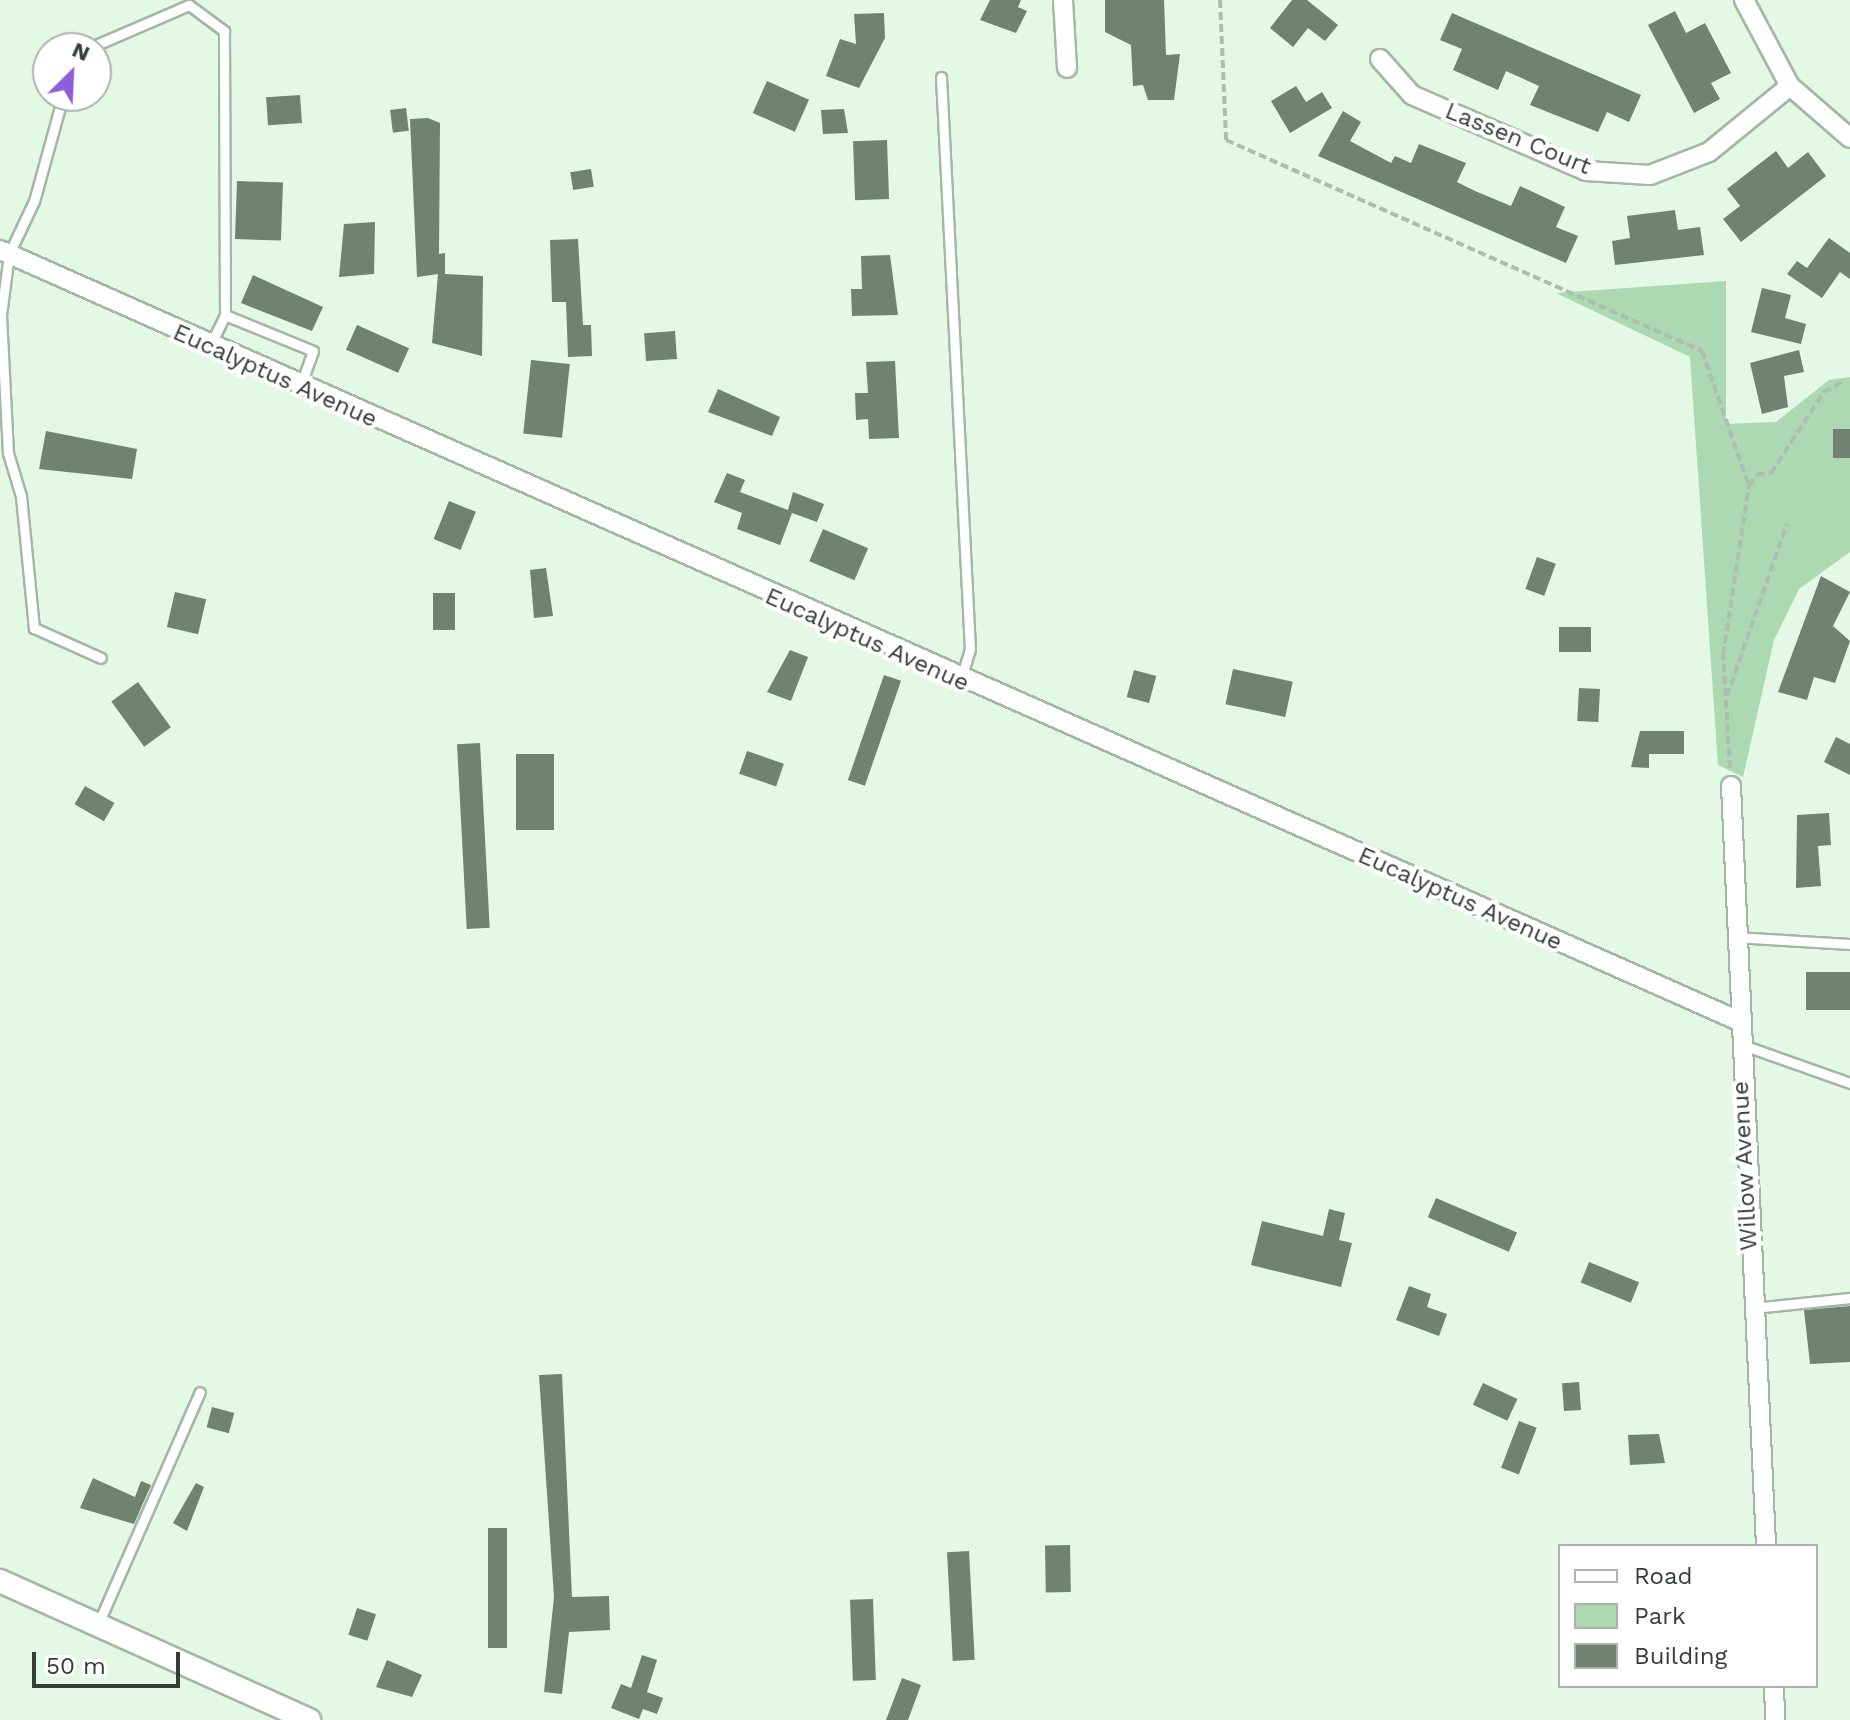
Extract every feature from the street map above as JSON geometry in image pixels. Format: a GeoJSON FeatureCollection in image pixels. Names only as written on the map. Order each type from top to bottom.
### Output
{"type":"FeatureCollection","features":[{"type":"Feature","properties":{"kind":"street"},"geometry":{"type":"LineString","coordinates":[[1063,0],[1067,68]]}},
{"type":"Feature","properties":{"kind":"street"},"geometry":{"type":"LineString","coordinates":[[1744,0],[1790,86],[1850,138]]}},
{"type":"Feature","properties":{"kind":"street","name":"Lassen Court"},"geometry":{"type":"LineString","coordinates":[[1380,59],[1412,95],[1586,171],[1650,175],[1709,152],[1790,86]]}},
{"type":"Feature","properties":{"kind":"street","name":"Eucalyptus Avenue"},"geometry":{"type":"LineString","coordinates":[[5,252],[300,388],[960,682],[1737,1020]]}},
{"type":"Feature","properties":{"kind":"street","name":"Willow Avenue"},"geometry":{"type":"LineString","coordinates":[[1731,786],[1738,1043],[1766,1544]]}},
{"type":"Feature","properties":{"kind":"street"},"geometry":{"type":"LineString","coordinates":[[0,1581],[309,1720]]}},
{"type":"Feature","properties":{"kind":"street"},"geometry":{"type":"LineString","coordinates":[[1774,1688],[1775,1720]]}},
{"type":"Feature","properties":{"kind":"lane"},"geometry":{"type":"LineString","coordinates":[[112,38],[189,5],[224,31],[225,315],[210,347]]}},
{"type":"Feature","properties":{"kind":"lane"},"geometry":{"type":"LineString","coordinates":[[941,77],[970,649],[960,682]]}},
{"type":"Feature","properties":{"kind":"lane"},"geometry":{"type":"LineString","coordinates":[[59,112],[34,201],[5,252],[1,315],[8,453],[28,547],[29,609],[34,628],[101,658]]}},
{"type":"Feature","properties":{"kind":"lane"},"geometry":{"type":"LineString","coordinates":[[225,315],[313,351],[300,388]]}},
{"type":"Feature","properties":{"kind":"lane"},"geometry":{"type":"LineString","coordinates":[[1735,937],[1850,944]]}},
{"type":"Feature","properties":{"kind":"lane"},"geometry":{"type":"LineString","coordinates":[[1738,1043],[1850,1083]]}},
{"type":"Feature","properties":{"kind":"lane"},"geometry":{"type":"LineString","coordinates":[[1753,1308],[1850,1298]]}},
{"type":"Feature","properties":{"kind":"lane"},"geometry":{"type":"LineString","coordinates":[[98,1624],[200,1392]]}},
{"type":"Feature","properties":{"kind":"path"},"geometry":{"type":"LineString","coordinates":[[1220,0],[1226,140],[1702,351],[1749,486]]}},
{"type":"Feature","properties":{"kind":"path"},"geometry":{"type":"LineString","coordinates":[[1731,786],[1726,699],[1728,600],[1749,486],[1757,474],[1771,473],[1824,392],[1842,382]]}},
{"type":"Feature","properties":{"kind":"path"},"geometry":{"type":"LineString","coordinates":[[1726,699],[1787,524]]}},
{"type":"Feature","properties":{"kind":"green space"},"geometry":{"type":"Polygon","coordinates":[[[1726,281],[1726,424],[1776,422],[1829,380],[1850,377],[1850,552],[1799,589],[1774,640],[1743,777],[1718,765],[1690,357],[1556,293],[1726,281]]]}},
{"type":"Feature","properties":{"kind":"building"},"geometry":{"type":"Polygon","coordinates":[[[990,0],[1021,0],[1018,7],[1027,11],[1016,33],[980,20],[990,0]]]}},
{"type":"Feature","properties":{"kind":"building"},"geometry":{"type":"Polygon","coordinates":[[[1105,0],[1164,0],[1166,55],[1180,54],[1174,100],[1148,100],[1143,85],[1133,86],[1131,45],[1105,32],[1105,0]]]}},
{"type":"Feature","properties":{"kind":"building"},"geometry":{"type":"Polygon","coordinates":[[[1292,0],[1307,0],[1338,25],[1325,41],[1308,28],[1293,47],[1270,28],[1292,0]]]}},
{"type":"Feature","properties":{"kind":"building"},"geometry":{"type":"Polygon","coordinates":[[[1675,11],[1686,33],[1705,23],[1731,73],[1711,83],[1720,99],[1694,113],[1648,25],[1675,11]]]}},
{"type":"Feature","properties":{"kind":"building"},"geometry":{"type":"Polygon","coordinates":[[[884,13],[885,38],[859,88],[826,76],[840,39],[856,44],[854,14],[884,13]]]}},
{"type":"Feature","properties":{"kind":"building"},"geometry":{"type":"Polygon","coordinates":[[[1452,13],[1641,95],[1629,122],[1607,112],[1598,132],[1530,105],[1539,86],[1506,71],[1498,90],[1453,70],[1462,49],[1440,40],[1452,13]]]}},
{"type":"Feature","properties":{"kind":"building"},"geometry":{"type":"Polygon","coordinates":[[[767,81],[809,100],[795,132],[753,113],[767,81]]]}},
{"type":"Feature","properties":{"kind":"building"},"geometry":{"type":"Polygon","coordinates":[[[1296,86],[1306,102],[1322,92],[1332,108],[1290,133],[1271,101],[1296,86]]]}},
{"type":"Feature","properties":{"kind":"building"},"geometry":{"type":"Polygon","coordinates":[[[300,95],[302,123],[268,125],[266,97],[300,95]]]}},
{"type":"Feature","properties":{"kind":"building"},"geometry":{"type":"Polygon","coordinates":[[[406,108],[409,131],[393,133],[390,110],[406,108]]]}},
{"type":"Feature","properties":{"kind":"building"},"geometry":{"type":"Polygon","coordinates":[[[844,109],[848,133],[823,134],[821,110],[844,109]]]}},
{"type":"Feature","properties":{"kind":"building"},"geometry":{"type":"Polygon","coordinates":[[[1343,111],[1361,122],[1350,141],[1391,163],[1395,156],[1411,163],[1419,144],[1466,163],[1457,182],[1475,191],[1511,206],[1520,186],[1565,207],[1556,227],[1578,236],[1566,263],[1318,156],[1343,111]]]}},
{"type":"Feature","properties":{"kind":"building"},"geometry":{"type":"Polygon","coordinates":[[[428,118],[440,123],[439,254],[445,253],[445,274],[483,276],[482,356],[432,343],[438,274],[417,277],[410,119],[428,118]]]}},
{"type":"Feature","properties":{"kind":"building"},"geometry":{"type":"Polygon","coordinates":[[[887,140],[889,199],[855,200],[853,141],[887,140]]]}},
{"type":"Feature","properties":{"kind":"building"},"geometry":{"type":"Polygon","coordinates":[[[1776,151],[1788,168],[1808,152],[1826,176],[1741,242],[1723,219],[1740,206],[1727,189],[1776,151]]]}},
{"type":"Feature","properties":{"kind":"building"},"geometry":{"type":"Polygon","coordinates":[[[591,169],[594,187],[573,190],[570,172],[591,169]]]}},
{"type":"Feature","properties":{"kind":"building"},"geometry":{"type":"Polygon","coordinates":[[[237,181],[283,183],[281,241],[235,239],[237,181]]]}},
{"type":"Feature","properties":{"kind":"building"},"geometry":{"type":"Polygon","coordinates":[[[1675,210],[1678,230],[1700,227],[1704,255],[1615,265],[1612,241],[1630,238],[1627,216],[1675,210]]]}},
{"type":"Feature","properties":{"kind":"building"},"geometry":{"type":"Polygon","coordinates":[[[375,222],[374,274],[339,277],[344,224],[375,222]]]}},
{"type":"Feature","properties":{"kind":"building"},"geometry":{"type":"Polygon","coordinates":[[[1829,238],[1850,253],[1850,279],[1840,272],[1822,298],[1787,274],[1797,261],[1807,268],[1829,238]]]}},
{"type":"Feature","properties":{"kind":"building"},"geometry":{"type":"Polygon","coordinates":[[[578,239],[583,325],[591,325],[592,356],[568,357],[566,302],[552,302],[550,240],[578,239]]]}},
{"type":"Feature","properties":{"kind":"building"},"geometry":{"type":"Polygon","coordinates":[[[890,255],[898,315],[852,316],[851,289],[862,289],[861,256],[890,255]]]}},
{"type":"Feature","properties":{"kind":"building"},"geometry":{"type":"Polygon","coordinates":[[[253,275],[323,307],[312,331],[241,303],[253,275]]]}},
{"type":"Feature","properties":{"kind":"building"},"geometry":{"type":"Polygon","coordinates":[[[1762,288],[1791,295],[1785,318],[1806,324],[1801,344],[1751,332],[1762,288]]]}},
{"type":"Feature","properties":{"kind":"building"},"geometry":{"type":"Polygon","coordinates":[[[357,325],[409,348],[398,373],[346,350],[357,325]]]}},
{"type":"Feature","properties":{"kind":"building"},"geometry":{"type":"Polygon","coordinates":[[[675,331],[677,359],[646,361],[644,333],[675,331]]]}},
{"type":"Feature","properties":{"kind":"building"},"geometry":{"type":"Polygon","coordinates":[[[1799,350],[1804,372],[1784,376],[1788,407],[1762,414],[1750,363],[1799,350]]]}},
{"type":"Feature","properties":{"kind":"building"},"geometry":{"type":"Polygon","coordinates":[[[531,360],[570,364],[562,438],[523,434],[531,360]]]}},
{"type":"Feature","properties":{"kind":"building"},"geometry":{"type":"Polygon","coordinates":[[[895,361],[899,438],[869,439],[868,419],[856,420],[855,393],[868,393],[866,362],[895,361]]]}},
{"type":"Feature","properties":{"kind":"building"},"geometry":{"type":"Polygon","coordinates":[[[718,389],[780,417],[772,436],[708,412],[718,389]]]}},
{"type":"Feature","properties":{"kind":"building"},"geometry":{"type":"Polygon","coordinates":[[[1833,429],[1850,429],[1850,458],[1833,458],[1833,429]]]}},
{"type":"Feature","properties":{"kind":"building"},"geometry":{"type":"Polygon","coordinates":[[[46,431],[137,449],[132,479],[39,469],[46,431]]]}},
{"type":"Feature","properties":{"kind":"building"},"geometry":{"type":"Polygon","coordinates":[[[727,473],[745,480],[740,492],[788,510],[793,492],[824,504],[817,522],[792,513],[780,545],[737,529],[742,513],[714,502],[727,473]]]}},
{"type":"Feature","properties":{"kind":"building"},"geometry":{"type":"Polygon","coordinates":[[[449,501],[476,512],[461,550],[434,539],[449,501]]]}},
{"type":"Feature","properties":{"kind":"building"},"geometry":{"type":"Polygon","coordinates":[[[823,529],[868,548],[854,580],[809,561],[823,529]]]}},
{"type":"Feature","properties":{"kind":"building"},"geometry":{"type":"Polygon","coordinates":[[[1537,557],[1556,564],[1544,596],[1525,589],[1537,557]]]}},
{"type":"Feature","properties":{"kind":"building"},"geometry":{"type":"Polygon","coordinates":[[[546,568],[553,616],[534,618],[530,570],[546,568]]]}},
{"type":"Feature","properties":{"kind":"building"},"geometry":{"type":"Polygon","coordinates":[[[1821,576],[1850,592],[1833,626],[1850,641],[1835,683],[1814,677],[1807,700],[1778,692],[1821,576]]]}},
{"type":"Feature","properties":{"kind":"building"},"geometry":{"type":"Polygon","coordinates":[[[175,592],[206,599],[198,634],[167,627],[175,592]]]}},
{"type":"Feature","properties":{"kind":"building"},"geometry":{"type":"Polygon","coordinates":[[[433,593],[455,593],[455,630],[433,630],[433,593]]]}},
{"type":"Feature","properties":{"kind":"building"},"geometry":{"type":"Polygon","coordinates":[[[1559,627],[1591,627],[1591,652],[1559,652],[1559,627]]]}},
{"type":"Feature","properties":{"kind":"building"},"geometry":{"type":"Polygon","coordinates":[[[790,650],[808,657],[791,701],[767,692],[790,650]]]}},
{"type":"Feature","properties":{"kind":"building"},"geometry":{"type":"Polygon","coordinates":[[[1233,669],[1293,682],[1285,717],[1226,704],[1233,669]]]}},
{"type":"Feature","properties":{"kind":"building"},"geometry":{"type":"Polygon","coordinates":[[[1134,670],[1156,676],[1149,703],[1127,697],[1134,670]]]}},
{"type":"Feature","properties":{"kind":"building"},"geometry":{"type":"Polygon","coordinates":[[[884,675],[901,681],[865,786],[848,780],[884,675]]]}},
{"type":"Feature","properties":{"kind":"building"},"geometry":{"type":"Polygon","coordinates":[[[138,682],[171,727],[144,747],[111,701],[138,682]]]}},
{"type":"Feature","properties":{"kind":"building"},"geometry":{"type":"Polygon","coordinates":[[[1579,688],[1600,689],[1598,722],[1577,721],[1579,688]]]}},
{"type":"Feature","properties":{"kind":"building"},"geometry":{"type":"Polygon","coordinates":[[[1640,731],[1684,731],[1684,754],[1649,754],[1649,768],[1631,767],[1640,731]]]}},
{"type":"Feature","properties":{"kind":"building"},"geometry":{"type":"Polygon","coordinates":[[[1836,737],[1850,744],[1850,775],[1824,762],[1836,737]]]}},
{"type":"Feature","properties":{"kind":"building"},"geometry":{"type":"Polygon","coordinates":[[[480,743],[490,928],[467,929],[457,744],[480,743]]]}},
{"type":"Feature","properties":{"kind":"building"},"geometry":{"type":"Polygon","coordinates":[[[747,751],[784,764],[776,786],[739,774],[747,751]]]}},
{"type":"Feature","properties":{"kind":"building"},"geometry":{"type":"Polygon","coordinates":[[[516,754],[554,754],[554,830],[516,830],[516,754]]]}},
{"type":"Feature","properties":{"kind":"building"},"geometry":{"type":"Polygon","coordinates":[[[85,786],[114,803],[104,821],[74,804],[85,786]]]}},
{"type":"Feature","properties":{"kind":"building"},"geometry":{"type":"Polygon","coordinates":[[[1829,813],[1831,845],[1818,846],[1821,886],[1796,888],[1797,815],[1829,813]]]}},
{"type":"Feature","properties":{"kind":"building"},"geometry":{"type":"Polygon","coordinates":[[[1806,972],[1850,972],[1850,1010],[1806,1010],[1806,972]]]}},
{"type":"Feature","properties":{"kind":"building"},"geometry":{"type":"Polygon","coordinates":[[[1436,1198],[1517,1232],[1509,1252],[1428,1217],[1436,1198]]]}},
{"type":"Feature","properties":{"kind":"building"},"geometry":{"type":"Polygon","coordinates":[[[1329,1209],[1345,1213],[1339,1240],[1352,1243],[1341,1287],[1251,1265],[1262,1221],[1323,1236],[1329,1209]]]}},
{"type":"Feature","properties":{"kind":"building"},"geometry":{"type":"Polygon","coordinates":[[[1589,1262],[1639,1282],[1631,1303],[1581,1282],[1589,1262]]]}},
{"type":"Feature","properties":{"kind":"building"},"geometry":{"type":"Polygon","coordinates":[[[1409,1286],[1431,1294],[1427,1307],[1447,1314],[1439,1336],[1396,1320],[1409,1286]]]}},
{"type":"Feature","properties":{"kind":"building"},"geometry":{"type":"Polygon","coordinates":[[[1850,1306],[1850,1362],[1810,1364],[1804,1310],[1850,1306]]]}},
{"type":"Feature","properties":{"kind":"building"},"geometry":{"type":"Polygon","coordinates":[[[562,1374],[572,1597],[609,1596],[610,1630],[569,1632],[562,1694],[544,1692],[554,1597],[539,1375],[562,1374]]]}},
{"type":"Feature","properties":{"kind":"building"},"geometry":{"type":"Polygon","coordinates":[[[1579,1382],[1581,1410],[1564,1411],[1562,1383],[1579,1382]]]}},
{"type":"Feature","properties":{"kind":"building"},"geometry":{"type":"Polygon","coordinates":[[[1483,1383],[1517,1399],[1507,1421],[1473,1405],[1483,1383]]]}},
{"type":"Feature","properties":{"kind":"building"},"geometry":{"type":"Polygon","coordinates":[[[212,1407],[234,1413],[229,1433],[207,1427],[212,1407]]]}},
{"type":"Feature","properties":{"kind":"building"},"geometry":{"type":"Polygon","coordinates":[[[1519,1421],[1537,1428],[1519,1474],[1501,1468],[1519,1421]]]}},
{"type":"Feature","properties":{"kind":"building"},"geometry":{"type":"Polygon","coordinates":[[[1659,1434],[1665,1463],[1630,1465],[1628,1435],[1659,1434]]]}},
{"type":"Feature","properties":{"kind":"building"},"geometry":{"type":"Polygon","coordinates":[[[93,1478],[135,1497],[141,1481],[151,1485],[134,1524],[80,1508],[93,1478]]]}},
{"type":"Feature","properties":{"kind":"building"},"geometry":{"type":"Polygon","coordinates":[[[196,1483],[204,1487],[187,1531],[173,1523],[196,1483]]]}},
{"type":"Feature","properties":{"kind":"building"},"geometry":{"type":"Polygon","coordinates":[[[488,1528],[507,1528],[507,1648],[488,1648],[488,1528]]]}},
{"type":"Feature","properties":{"kind":"building"},"geometry":{"type":"Polygon","coordinates":[[[1045,1545],[1070,1545],[1071,1592],[1046,1592],[1045,1545]]]}},
{"type":"Feature","properties":{"kind":"building"},"geometry":{"type":"Polygon","coordinates":[[[969,1551],[975,1660],[953,1661],[947,1552],[969,1551]]]}},
{"type":"Feature","properties":{"kind":"building"},"geometry":{"type":"Polygon","coordinates":[[[873,1599],[876,1680],[853,1681],[850,1600],[873,1599]]]}},
{"type":"Feature","properties":{"kind":"building"},"geometry":{"type":"Polygon","coordinates":[[[357,1608],[376,1614],[367,1641],[348,1635],[357,1608]]]}},
{"type":"Feature","properties":{"kind":"building"},"geometry":{"type":"Polygon","coordinates":[[[642,1655],[657,1660],[647,1692],[663,1698],[657,1714],[643,1709],[639,1719],[611,1708],[621,1684],[631,1688],[642,1655]]]}},
{"type":"Feature","properties":{"kind":"building"},"geometry":{"type":"Polygon","coordinates":[[[387,1660],[422,1675],[412,1697],[376,1687],[387,1660]]]}},
{"type":"Feature","properties":{"kind":"building"},"geometry":{"type":"Polygon","coordinates":[[[902,1678],[921,1685],[908,1720],[886,1720],[902,1678]]]}}]}
